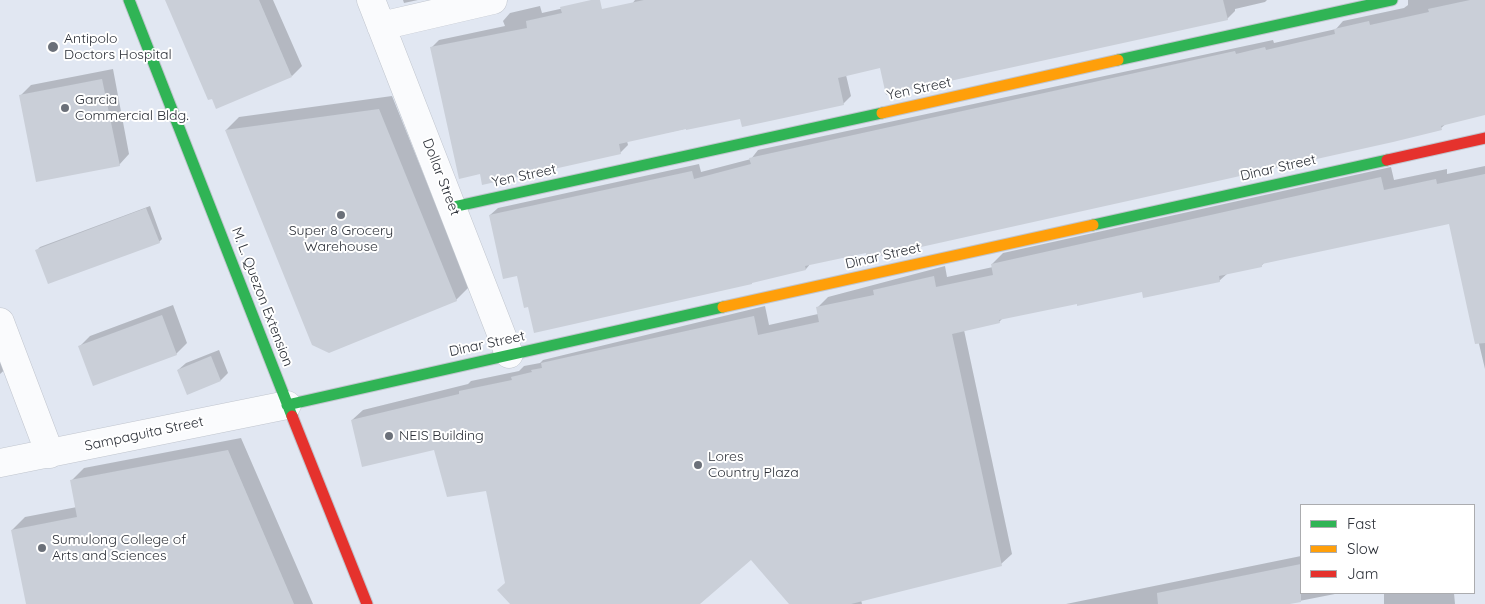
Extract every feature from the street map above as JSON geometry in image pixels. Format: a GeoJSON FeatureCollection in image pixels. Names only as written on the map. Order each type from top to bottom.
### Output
{"type":"FeatureCollection","features":[{"type":"Feature","properties":{"kind":"street","name":"M. L. Quezon Extension"},"geometry":{"type":"LineString","coordinates":[[128,0],[367,604]]}},
{"type":"Feature","properties":{"kind":"street","name":"Dollar Street"},"geometry":{"type":"LineString","coordinates":[[371,0],[509,354]]}},
{"type":"Feature","properties":{"kind":"street"},"geometry":{"type":"LineString","coordinates":[[381,26],[493,0]]}},
{"type":"Feature","properties":{"kind":"street","name":"Yen Street"},"geometry":{"type":"LineString","coordinates":[[452,207],[1392,0]]}},
{"type":"Feature","properties":{"kind":"street","name":"Dinar Street"},"geometry":{"type":"LineString","coordinates":[[287,405],[1485,138]]}},
{"type":"Feature","properties":{"kind":"street"},"geometry":{"type":"LineString","coordinates":[[0,322],[50,454]]}},
{"type":"Feature","properties":{"kind":"street","name":"Sampaguita Street"},"geometry":{"type":"LineString","coordinates":[[0,463],[287,405]]}},
{"type":"Feature","properties":{"kind":"building"},"geometry":{"type":"Polygon","coordinates":[[[165,0],[259,0],[292,77],[216,109],[212,99],[208,100],[165,0]]]}},
{"type":"Feature","properties":{"kind":"building"},"geometry":{"type":"Polygon","coordinates":[[[591,0],[600,0],[602,9],[644,0],[1223,0],[1228,20],[886,95],[880,68],[838,78],[844,105],[742,127],[740,119],[686,129],[619,144],[621,154],[482,185],[480,174],[459,179],[430,47],[527,28],[526,21],[562,13],[560,7],[591,0]]]}},
{"type":"Feature","properties":{"kind":"building"},"geometry":{"type":"Polygon","coordinates":[[[1470,0],[1485,0],[1485,115],[1441,126],[1442,130],[867,259],[866,253],[805,266],[806,270],[752,284],[534,333],[528,307],[524,308],[517,276],[503,279],[489,215],[692,171],[694,179],[751,164],[749,158],[1235,51],[1236,54],[1265,47],[1266,50],[1335,34],[1334,29],[1369,21],[1370,25],[1429,12],[1428,9],[1470,0]]]}},
{"type":"Feature","properties":{"kind":"building"},"geometry":{"type":"Polygon","coordinates":[[[102,79],[120,166],[36,182],[19,95],[102,79]]]}},
{"type":"Feature","properties":{"kind":"building","name":"Super 8 Grocery Warehouse"},"geometry":{"type":"Polygon","coordinates":[[[379,109],[457,301],[329,353],[312,345],[225,130],[379,109]]]}},
{"type":"Feature","properties":{"kind":"building"},"geometry":{"type":"Polygon","coordinates":[[[1485,174],[1485,343],[1475,344],[1449,224],[1262,264],[1262,267],[1219,276],[1220,282],[1143,298],[1142,292],[1077,306],[1077,304],[999,320],[1000,323],[952,334],[1002,566],[851,604],[789,604],[751,560],[700,604],[510,604],[497,590],[505,583],[486,491],[447,497],[434,450],[362,467],[351,420],[459,394],[459,391],[512,380],[511,377],[542,368],[541,363],[754,316],[758,335],[819,322],[816,307],[874,295],[873,290],[934,276],[936,287],[993,275],[991,264],[1381,177],[1384,190],[1436,179],[1437,184],[1485,174]]]}},
{"type":"Feature","properties":{"kind":"building"},"geometry":{"type":"Polygon","coordinates":[[[146,208],[160,243],[48,284],[35,250],[146,208]]]}},
{"type":"Feature","properties":{"kind":"building"},"geometry":{"type":"Polygon","coordinates":[[[162,315],[177,355],[93,386],[78,346],[162,315]]]}},
{"type":"Feature","properties":{"kind":"building"},"geometry":{"type":"Polygon","coordinates":[[[211,356],[221,381],[187,395],[177,370],[211,356]]]}},
{"type":"Feature","properties":{"kind":"building"},"geometry":{"type":"Polygon","coordinates":[[[228,450],[294,604],[26,604],[11,530],[77,517],[70,480],[228,450]]]}},
{"type":"Feature","properties":{"kind":"building"},"geometry":{"type":"Polygon","coordinates":[[[1300,564],[1301,602],[1290,604],[1158,604],[1157,593],[1300,564]]]}},
{"type":"Feature","properties":{"kind":"traffic: fast"},"geometry":{"type":"LineString","coordinates":[[129,0],[292,416]]}},
{"type":"Feature","properties":{"kind":"traffic: fast"},"geometry":{"type":"LineString","coordinates":[[1118,60],[1392,0]]}},
{"type":"Feature","properties":{"kind":"traffic: fast"},"geometry":{"type":"LineString","coordinates":[[453,207],[882,113]]}},
{"type":"Feature","properties":{"kind":"traffic: fast"},"geometry":{"type":"LineString","coordinates":[[1093,225],[1387,160]]}},
{"type":"Feature","properties":{"kind":"traffic: fast"},"geometry":{"type":"LineString","coordinates":[[287,405],[723,307]]}},
{"type":"Feature","properties":{"kind":"traffic: slow"},"geometry":{"type":"LineString","coordinates":[[882,113],[1118,60]]}},
{"type":"Feature","properties":{"kind":"traffic: slow"},"geometry":{"type":"LineString","coordinates":[[723,307],[1093,225]]}},
{"type":"Feature","properties":{"kind":"traffic: jam"},"geometry":{"type":"LineString","coordinates":[[1387,160],[1485,138]]}},
{"type":"Feature","properties":{"kind":"traffic: jam"},"geometry":{"type":"LineString","coordinates":[[292,416],[367,604]]}},
{"type":"Feature","properties":{"kind":"place","name":"Antipolo Doctors Hospital"},"geometry":{"type":"Point","coordinates":[53,47]}},
{"type":"Feature","properties":{"kind":"place","name":"Garcia Commercial Bldg."},"geometry":{"type":"Point","coordinates":[65,108]}},
{"type":"Feature","properties":{"kind":"place","name":"Super 8 Grocery Warehouse"},"geometry":{"type":"Point","coordinates":[341,215]}},
{"type":"Feature","properties":{"kind":"place","name":"NEIS Building"},"geometry":{"type":"Point","coordinates":[389,436]}},
{"type":"Feature","properties":{"kind":"place","name":"Lores Country Plaza"},"geometry":{"type":"Point","coordinates":[698,465]}},
{"type":"Feature","properties":{"kind":"place","name":"Sumulong College of Arts and Sciences"},"geometry":{"type":"Point","coordinates":[42,548]}}]}
